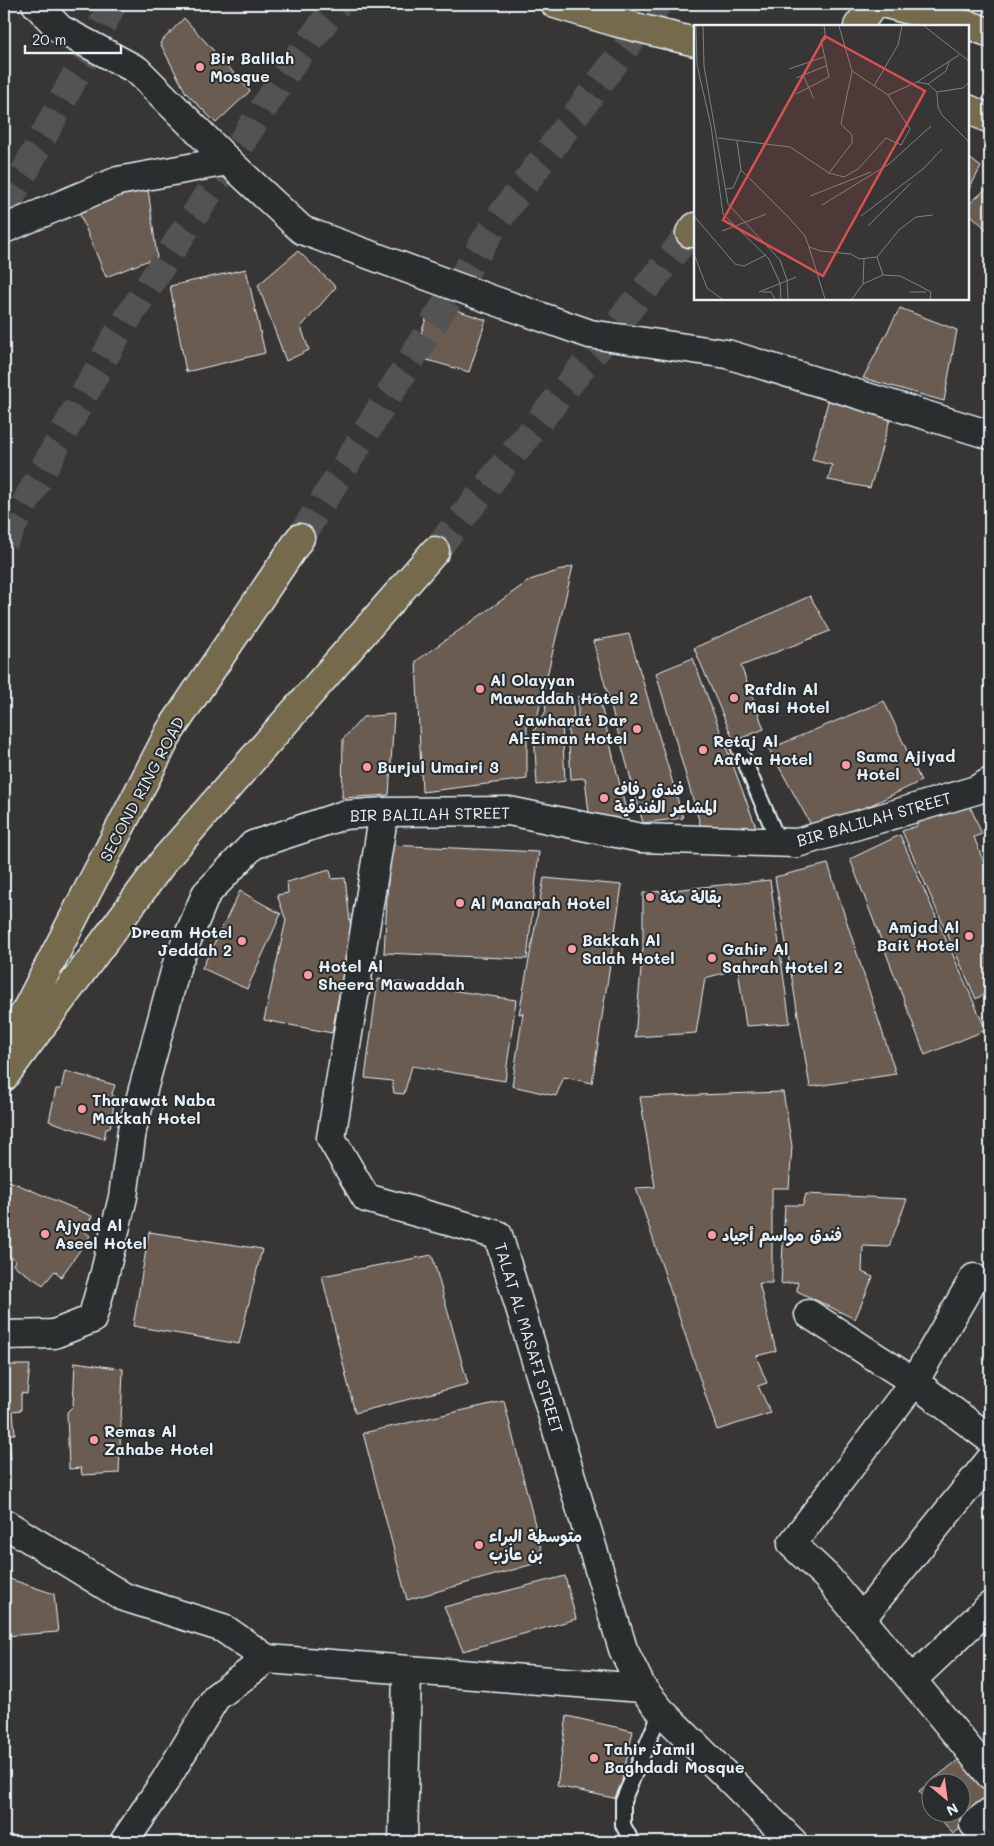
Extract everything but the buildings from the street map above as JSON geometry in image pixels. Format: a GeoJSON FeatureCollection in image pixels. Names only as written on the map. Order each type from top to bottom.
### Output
{"type":"FeatureCollection","features":[{"type":"Feature","properties":{"kind":"main road"},"geometry":{"type":"LineString","coordinates":[[555,4],[615,22],[694,42]]}},
{"type":"Feature","properties":{"kind":"main road"},"geometry":{"type":"LineString","coordinates":[[859,25],[874,4]]}},
{"type":"Feature","properties":{"kind":"main road"},"geometry":{"type":"LineString","coordinates":[[886,4],[967,25]]}},
{"type":"Feature","properties":{"kind":"main road"},"geometry":{"type":"LineString","coordinates":[[969,25],[990,34]]}},
{"type":"Feature","properties":{"kind":"main road"},"geometry":{"type":"LineString","coordinates":[[969,109],[990,119]]}},
{"type":"Feature","properties":{"kind":"main road","name":"SECOND RING ROAD"},"geometry":{"type":"LineString","coordinates":[[4,1053],[170,731],[300,538]]}},
{"type":"Feature","properties":{"kind":"main road"},"geometry":{"type":"LineString","coordinates":[[4,1077],[166,858],[435,551]]}},
{"type":"Feature","properties":{"kind":"street"},"geometry":{"type":"LineString","coordinates":[[36,4],[60,28],[138,70],[228,161],[302,230],[590,334],[727,354],[990,435]]}},
{"type":"Feature","properties":{"kind":"street"},"geometry":{"type":"LineString","coordinates":[[4,229],[118,181],[228,161]]}},
{"type":"Feature","properties":{"kind":"street","name":"BIR BALILAH STREET"},"geometry":{"type":"LineString","coordinates":[[4,1335],[54,1334],[92,1319],[123,1197],[132,1130],[177,964],[206,894],[252,845],[344,815],[384,812],[509,811],[641,838],[797,843],[976,790],[990,782]]}},
{"type":"Feature","properties":{"kind":"street","name":"TALAT AL MASAFI STREET"},"geometry":{"type":"LineString","coordinates":[[384,812],[331,1138],[366,1198],[498,1235],[623,1649],[642,1688],[661,1711],[793,1842]]}},
{"type":"Feature","properties":{"kind":"street"},"geometry":{"type":"LineString","coordinates":[[974,1278],[914,1382],[792,1544],[827,1577],[990,1775]]}},
{"type":"Feature","properties":{"kind":"street"},"geometry":{"type":"LineString","coordinates":[[809,1314],[914,1382],[990,1439]]}},
{"type":"Feature","properties":{"kind":"street"},"geometry":{"type":"LineString","coordinates":[[861,1619],[990,1460]]}},
{"type":"Feature","properties":{"kind":"street"},"geometry":{"type":"LineString","coordinates":[[4,1523],[124,1598],[223,1628],[266,1659],[642,1688]]}},
{"type":"Feature","properties":{"kind":"street"},"geometry":{"type":"LineString","coordinates":[[912,1680],[990,1606]]}},
{"type":"Feature","properties":{"kind":"street"},"geometry":{"type":"LineString","coordinates":[[124,1842],[165,1781],[216,1697],[266,1659]]}},
{"type":"Feature","properties":{"kind":"street"},"geometry":{"type":"LineString","coordinates":[[403,1842],[407,1670]]}},
{"type":"Feature","properties":{"kind":"street"},"geometry":{"type":"LineString","coordinates":[[989,1842],[974,1824],[990,1812]]}},
{"type":"Feature","properties":{"kind":"lane"},"geometry":{"type":"LineString","coordinates":[[738,746],[779,843]]}},
{"type":"Feature","properties":{"kind":"lane"},"geometry":{"type":"LineString","coordinates":[[632,1842],[623,1825],[623,1801],[661,1711]]}},
{"type":"Feature","properties":{"kind":"tunnel"},"geometry":{"type":"LineString","coordinates":[[4,211],[113,4]]}},
{"type":"Feature","properties":{"kind":"tunnel"},"geometry":{"type":"LineString","coordinates":[[4,542],[115,338],[290,67],[338,4]]}},
{"type":"Feature","properties":{"kind":"tunnel"},"geometry":{"type":"LineString","coordinates":[[300,538],[499,218],[658,4]]}},
{"type":"Feature","properties":{"kind":"tunnel"},"geometry":{"type":"LineString","coordinates":[[435,551],[690,233]]}},
{"type":"Feature","properties":{"kind":"place","name":"Bir Balilah Mosque"},"geometry":{"type":"Point","coordinates":[200,67]}},
{"type":"Feature","properties":{"kind":"place","name":"Al Olayyan Mawaddah Hotel 2"},"geometry":{"type":"Point","coordinates":[480,689]}},
{"type":"Feature","properties":{"kind":"place","name":"Rafdin Al Masi Hotel"},"geometry":{"type":"Point","coordinates":[734,698]}},
{"type":"Feature","properties":{"kind":"place","name":"Jawharat Dar Al-Eiman Hotel"},"geometry":{"type":"Point","coordinates":[637,729]}},
{"type":"Feature","properties":{"kind":"place","name":"Retaj Al Aafwa Hotel"},"geometry":{"type":"Point","coordinates":[703,750]}},
{"type":"Feature","properties":{"kind":"place","name":"Sama Ajiyad Hotel"},"geometry":{"type":"Point","coordinates":[846,765]}},
{"type":"Feature","properties":{"kind":"place","name":"Burjul Umairi 3"},"geometry":{"type":"Point","coordinates":[367,767]}},
{"type":"Feature","properties":{"kind":"place","name":"فندق رفاف المشاعر الفندقية"},"geometry":{"type":"Point","coordinates":[604,798]}},
{"type":"Feature","properties":{"kind":"place","name":"بقالة مكة"},"geometry":{"type":"Point","coordinates":[650,897]}},
{"type":"Feature","properties":{"kind":"place","name":"Al Manarah Hotel"},"geometry":{"type":"Point","coordinates":[460,903]}},
{"type":"Feature","properties":{"kind":"place","name":"Amjad Al Bait Hotel"},"geometry":{"type":"Point","coordinates":[969,936]}},
{"type":"Feature","properties":{"kind":"place","name":"Dream Hotel Jeddah 2"},"geometry":{"type":"Point","coordinates":[242,941]}},
{"type":"Feature","properties":{"kind":"place","name":"Bakkah Al Salah Hotel"},"geometry":{"type":"Point","coordinates":[572,949]}},
{"type":"Feature","properties":{"kind":"place","name":"Gahir Al Sahrah Hotel 2"},"geometry":{"type":"Point","coordinates":[712,958]}},
{"type":"Feature","properties":{"kind":"place","name":"Hotel Al Sheera Mawaddah"},"geometry":{"type":"Point","coordinates":[308,975]}},
{"type":"Feature","properties":{"kind":"place","name":"Tharawat Naba Makkah Hotel"},"geometry":{"type":"Point","coordinates":[82,1109]}},
{"type":"Feature","properties":{"kind":"place","name":"Ajyad Al Aseel Hotel"},"geometry":{"type":"Point","coordinates":[45,1234]}},
{"type":"Feature","properties":{"kind":"place","name":"فندق مواسم أجياد"},"geometry":{"type":"Point","coordinates":[712,1235]}},
{"type":"Feature","properties":{"kind":"place","name":"Remas Al Zahabe Hotel"},"geometry":{"type":"Point","coordinates":[94,1440]}},
{"type":"Feature","properties":{"kind":"place","name":"متوسطة البراء بن عازب"},"geometry":{"type":"Point","coordinates":[479,1545]}},
{"type":"Feature","properties":{"kind":"place","name":"Tahir Jamil Baghdadi Mosque"},"geometry":{"type":"Point","coordinates":[594,1758]}}]}
